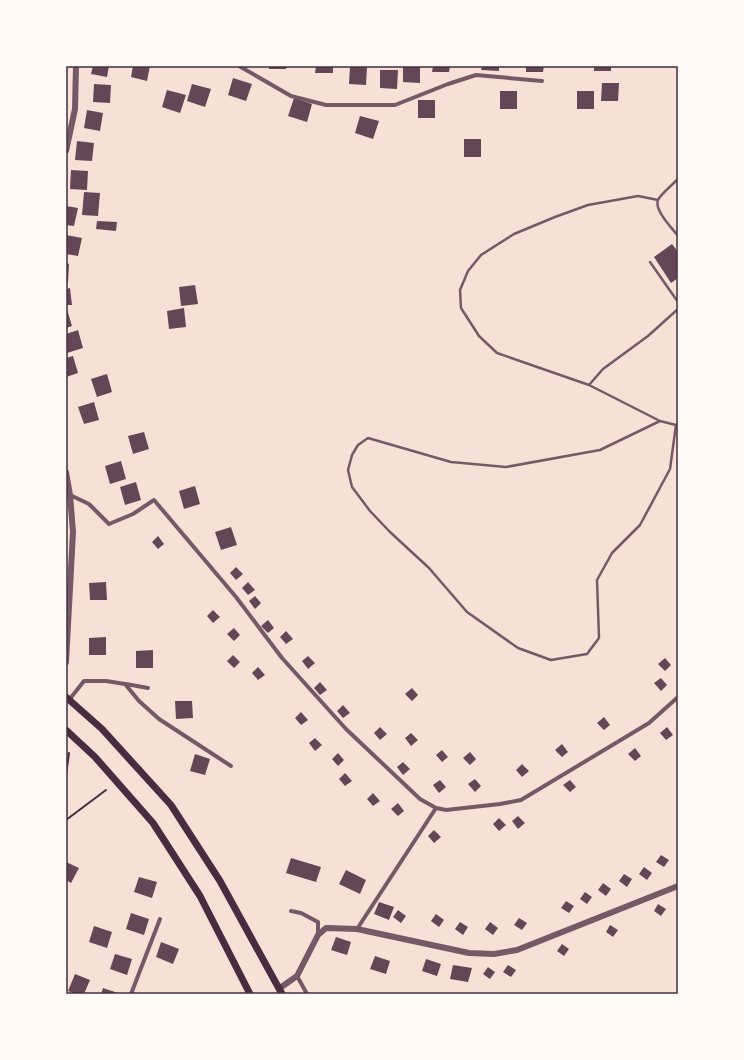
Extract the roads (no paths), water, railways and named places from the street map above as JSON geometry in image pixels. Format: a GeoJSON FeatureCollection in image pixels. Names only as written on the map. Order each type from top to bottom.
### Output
{"type":"FeatureCollection","features":[{"type":"Feature","properties":{"kind":"main road"},"geometry":{"type":"LineString","coordinates":[[68,698],[102,729],[171,805],[220,881],[281,991]]}},
{"type":"Feature","properties":{"kind":"main road"},"geometry":{"type":"LineString","coordinates":[[66,730],[95,757],[153,823],[200,896],[250,994]]}},
{"type":"Feature","properties":{"kind":"street"},"geometry":{"type":"LineString","coordinates":[[66,151],[75,109],[76,66]]}},
{"type":"Feature","properties":{"kind":"street"},"geometry":{"type":"LineString","coordinates":[[239,66],[291,96],[326,105],[396,105],[448,84],[476,75],[542,81]]}},
{"type":"Feature","properties":{"kind":"street"},"geometry":{"type":"LineString","coordinates":[[66,472],[70,495],[73,532],[66,662]]}},
{"type":"Feature","properties":{"kind":"street"},"geometry":{"type":"LineString","coordinates":[[70,495],[89,504],[109,524],[133,514],[154,500],[236,597],[282,658],[346,729],[420,799],[436,808],[446,810],[500,804],[520,800],[649,723],[678,697]]}},
{"type":"Feature","properties":{"kind":"street"},"geometry":{"type":"LineString","coordinates":[[68,698],[81,683],[84,682],[106,681],[148,688]]}},
{"type":"Feature","properties":{"kind":"street"},"geometry":{"type":"LineString","coordinates":[[125,684],[139,701],[159,719],[231,766]]}},
{"type":"Feature","properties":{"kind":"street"},"geometry":{"type":"LineString","coordinates":[[357,929],[436,808]]}},
{"type":"Feature","properties":{"kind":"street"},"geometry":{"type":"LineString","coordinates":[[281,991],[298,976],[318,935],[326,928],[357,929],[469,953],[494,954],[517,950],[678,886]]}},
{"type":"Feature","properties":{"kind":"street"},"geometry":{"type":"LineString","coordinates":[[291,911],[301,913],[318,922],[318,935]]}},
{"type":"Feature","properties":{"kind":"street"},"geometry":{"type":"LineString","coordinates":[[131,994],[160,919]]}},
{"type":"Feature","properties":{"kind":"street"},"geometry":{"type":"LineString","coordinates":[[298,976],[307,994]]}},
{"type":"Feature","properties":{"kind":"lane"},"geometry":{"type":"LineString","coordinates":[[678,179],[658,200],[657,207],[678,236]]}},
{"type":"Feature","properties":{"kind":"lane"},"geometry":{"type":"LineString","coordinates":[[658,200],[638,196],[588,205],[514,234],[481,255],[468,271],[460,290],[461,308],[479,336],[496,353],[589,385],[660,421],[677,424],[670,469],[640,524],[612,553],[597,580],[599,638],[587,654],[552,660],[518,648],[467,612],[429,568],[390,532],[370,511],[352,487],[348,470],[352,455],[358,445],[368,438],[451,462],[506,467],[600,450],[660,421]]}},
{"type":"Feature","properties":{"kind":"lane"},"geometry":{"type":"LineString","coordinates":[[650,262],[678,302]]}},
{"type":"Feature","properties":{"kind":"lane"},"geometry":{"type":"LineString","coordinates":[[589,385],[603,369],[648,336],[678,309]]}}]}
